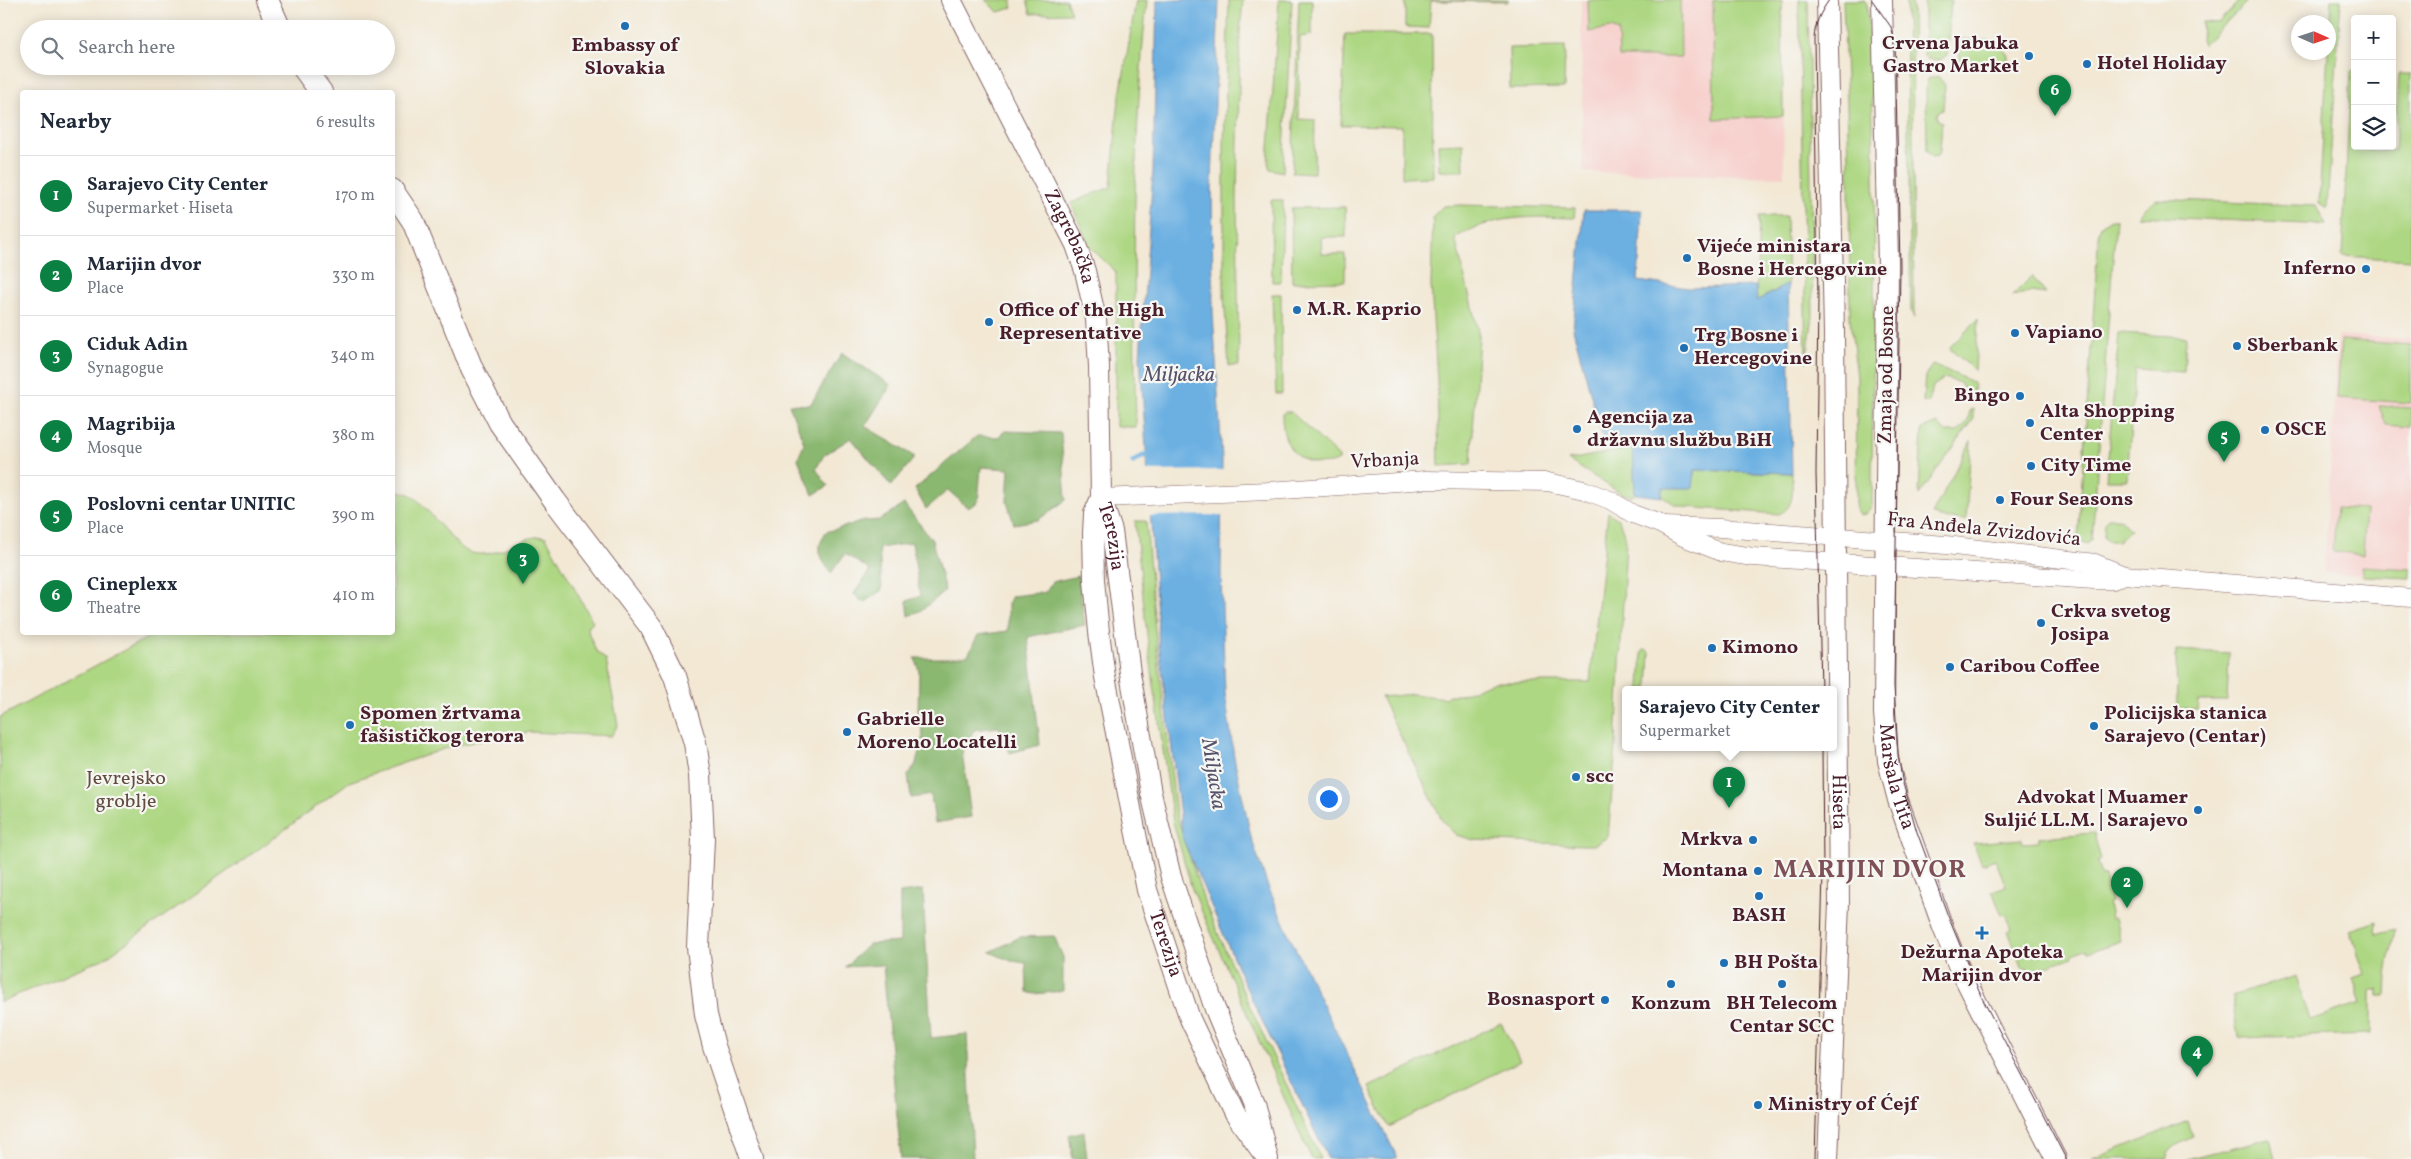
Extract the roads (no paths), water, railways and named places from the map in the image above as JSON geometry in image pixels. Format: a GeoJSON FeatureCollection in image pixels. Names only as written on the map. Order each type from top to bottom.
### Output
{"type":"FeatureCollection","features":[{"type":"Feature","properties":{"kind":"main road"},"geometry":{"type":"LineString","coordinates":[[267,0],[276,20]]}},
{"type":"Feature","properties":{"kind":"main road","name":"Zagrebačka"},"geometry":{"type":"LineString","coordinates":[[951,0],[1076,245],[1086,271],[1092,296],[1098,339],[1101,498]]}},
{"type":"Feature","properties":{"kind":"main road"},"geometry":{"type":"LineString","coordinates":[[1826,0],[1834,332],[1836,536]]}},
{"type":"Feature","properties":{"kind":"main road","name":"Zmaja od Bosne"},"geometry":{"type":"LineString","coordinates":[[1882,0],[1888,264],[1886,540]]}},
{"type":"Feature","properties":{"kind":"main road"},"geometry":{"type":"LineString","coordinates":[[308,75],[319,90]]}},
{"type":"Feature","properties":{"kind":"main road"},"geometry":{"type":"LineString","coordinates":[[395,194],[413,221],[472,369],[500,423],[555,501],[651,627],[675,676],[693,735],[700,775],[702,809],[698,947],[701,984],[714,1046],[752,1159]]}},
{"type":"Feature","properties":{"kind":"main road","name":"Terezija"},"geometry":{"type":"LineString","coordinates":[[1101,498],[1094,514],[1093,533],[1094,580],[1099,632],[1105,677],[1147,890],[1190,1019],[1235,1114],[1267,1159]]}},
{"type":"Feature","properties":{"kind":"main road","name":"Terezija"},"geometry":{"type":"LineString","coordinates":[[1101,498],[1112,531],[1130,673],[1150,792],[1171,877],[1215,1009],[1254,1103],[1267,1159]]}},
{"type":"Feature","properties":{"kind":"main road","name":"Hiseta"},"geometry":{"type":"LineString","coordinates":[[1836,536],[1836,686]]}},
{"type":"Feature","properties":{"kind":"main road","name":"Maršala Tita"},"geometry":{"type":"LineString","coordinates":[[1886,540],[1884,728],[1888,761],[1904,822],[1958,965],[2056,1159]]}},
{"type":"Feature","properties":{"kind":"main road","name":"Hiseta"},"geometry":{"type":"LineString","coordinates":[[1828,1159],[1838,904],[1837,751]]}},
{"type":"Feature","properties":{"kind":"street","name":"Vrbanja"},"geometry":{"type":"LineString","coordinates":[[1101,498],[1426,480],[1548,482],[1584,490],[1610,500],[1633,514],[1721,552],[1753,557],[1835,562]]}},
{"type":"Feature","properties":{"kind":"street","name":"Vrbanja"},"geometry":{"type":"LineString","coordinates":[[1664,526],[1836,536]]}},
{"type":"Feature","properties":{"kind":"street","name":"Fra Anđela Zvizdovića"},"geometry":{"type":"LineString","coordinates":[[1836,536],[2095,563],[2124,575],[2411,598]]}},
{"type":"Feature","properties":{"kind":"street","name":"Fra Anđela Zvizdovića"},"geometry":{"type":"LineString","coordinates":[[1835,562],[2094,580],[2113,580],[2124,575]]}},
{"type":"Feature","properties":{"kind":"water","name":"Miljacka"},"geometry":{"type":"Polygon","coordinates":[[[1157,0],[1219,0],[1212,182],[1213,313],[1222,459],[1221,574],[1225,694],[1234,757],[1251,837],[1267,884],[1289,935],[1397,1157],[1394,1159],[1328,1159],[1245,985],[1183,840],[1159,645],[1140,357],[1153,171],[1157,0]]]}},
{"type":"Feature","properties":{"kind":"water","name":"Trg Bosne i Hercegovine"},"geometry":{"type":"Polygon","coordinates":[[[1584,210],[1642,210],[1638,281],[1689,288],[1756,286],[1757,301],[1788,284],[1792,473],[1695,470],[1693,488],[1662,488],[1662,497],[1635,494],[1633,448],[1603,440],[1573,329],[1584,210]]]}},
{"type":"Feature","properties":{"kind":"waterway"},"geometry":{"type":"LineString","coordinates":[[1133,462],[1152,451]]}},
{"type":"Feature","properties":{"kind":"tram line"},"geometry":{"type":"LineString","coordinates":[[1821,686],[1816,473],[1818,299],[1814,39],[1815,28],[1829,0]]}},
{"type":"Feature","properties":{"kind":"tram line"},"geometry":{"type":"LineString","coordinates":[[1872,0],[1891,27],[1895,42],[1900,266],[1894,686],[1898,753],[1902,780],[1917,832],[1948,916],[1981,996],[2066,1159]]}},
{"type":"Feature","properties":{"kind":"tram line"},"geometry":{"type":"LineString","coordinates":[[1815,1159],[1823,873],[1822,751]]}},
{"type":"Feature","properties":{"kind":"place","name":"Embassy of Slovakia"},"geometry":{"type":"Point","coordinates":[625,26]}},
{"type":"Feature","properties":{"kind":"place","name":"Crvena Jabuka Gastro Market"},"geometry":{"type":"Point","coordinates":[2029,56]}},
{"type":"Feature","properties":{"kind":"place","name":"Hotel Holiday"},"geometry":{"type":"Point","coordinates":[2087,64]}},
{"type":"Feature","properties":{"kind":"place","name":"Cineplexx"},"geometry":{"type":"Point","coordinates":[2055,116]}},
{"type":"Feature","properties":{"kind":"place","name":"Vijeće ministara Bosne i Hercegovine"},"geometry":{"type":"Point","coordinates":[1687,258]}},
{"type":"Feature","properties":{"kind":"place","name":"Inferno"},"geometry":{"type":"Point","coordinates":[2366,269]}},
{"type":"Feature","properties":{"kind":"place","name":"M.R. Kaprio"},"geometry":{"type":"Point","coordinates":[1297,310]}},
{"type":"Feature","properties":{"kind":"place","name":"Office of the High Representative"},"geometry":{"type":"Point","coordinates":[989,322]}},
{"type":"Feature","properties":{"kind":"place","name":"Vapiano"},"geometry":{"type":"Point","coordinates":[2015,333]}},
{"type":"Feature","properties":{"kind":"place","name":"Sberbank"},"geometry":{"type":"Point","coordinates":[2237,346]}},
{"type":"Feature","properties":{"kind":"place","name":"Trg Bosne i Hercegovine"},"geometry":{"type":"Point","coordinates":[1684,348]}},
{"type":"Feature","properties":{"kind":"place","name":"Bingo"},"geometry":{"type":"Point","coordinates":[2020,396]}},
{"type":"Feature","properties":{"kind":"place","name":"Alta Shopping Center"},"geometry":{"type":"Point","coordinates":[2030,423]}},
{"type":"Feature","properties":{"kind":"place","name":"Agencija za državnu službu BiH"},"geometry":{"type":"Point","coordinates":[1577,429]}},
{"type":"Feature","properties":{"kind":"place","name":"OSCE"},"geometry":{"type":"Point","coordinates":[2265,430]}},
{"type":"Feature","properties":{"kind":"place","name":"Poslovni centar UNITIC"},"geometry":{"type":"Point","coordinates":[2224,462]}},
{"type":"Feature","properties":{"kind":"place","name":"City Time"},"geometry":{"type":"Point","coordinates":[2031,466]}},
{"type":"Feature","properties":{"kind":"place","name":"Four Seasons"},"geometry":{"type":"Point","coordinates":[2000,500]}},
{"type":"Feature","properties":{"kind":"place","name":"Ciduk Adin"},"geometry":{"type":"Point","coordinates":[523,584]}},
{"type":"Feature","properties":{"kind":"place","name":"Crkva svetog Josipa"},"geometry":{"type":"Point","coordinates":[2041,623]}},
{"type":"Feature","properties":{"kind":"place","name":"Kimono"},"geometry":{"type":"Point","coordinates":[1712,648]}},
{"type":"Feature","properties":{"kind":"place","name":"Caribou Coffee"},"geometry":{"type":"Point","coordinates":[1950,667]}},
{"type":"Feature","properties":{"kind":"place","name":"Spomen žrtvama fašističkog terora"},"geometry":{"type":"Point","coordinates":[350,725]}},
{"type":"Feature","properties":{"kind":"place","name":"Policijska stanica Sarajevo (Centar)"},"geometry":{"type":"Point","coordinates":[2094,726]}},
{"type":"Feature","properties":{"kind":"place","name":"Gabrielle Moreno Locatelli"},"geometry":{"type":"Point","coordinates":[847,732]}},
{"type":"Feature","properties":{"kind":"place","name":"scc"},"geometry":{"type":"Point","coordinates":[1576,777]}},
{"type":"Feature","properties":{"kind":"place","name":"Sarajevo City Center"},"geometry":{"type":"Point","coordinates":[1729,808]}},
{"type":"Feature","properties":{"kind":"place","name":"Advokat | Muamer Suljić LL.M. | Sarajevo"},"geometry":{"type":"Point","coordinates":[2198,810]}},
{"type":"Feature","properties":{"kind":"place","name":"Mrkva"},"geometry":{"type":"Point","coordinates":[1753,840]}},
{"type":"Feature","properties":{"kind":"place","name":"Montana"},"geometry":{"type":"Point","coordinates":[1758,871]}},
{"type":"Feature","properties":{"kind":"place","name":"BASH"},"geometry":{"type":"Point","coordinates":[1759,896]}},
{"type":"Feature","properties":{"kind":"place","name":"Marijin dvor"},"geometry":{"type":"Point","coordinates":[2127,908]}},
{"type":"Feature","properties":{"kind":"place","name":"Dežurna Apoteka Marijin dvor"},"geometry":{"type":"Point","coordinates":[1982,933]}},
{"type":"Feature","properties":{"kind":"place","name":"BH Pošta"},"geometry":{"type":"Point","coordinates":[1724,963]}},
{"type":"Feature","properties":{"kind":"place","name":"Konzum"},"geometry":{"type":"Point","coordinates":[1671,984]}},
{"type":"Feature","properties":{"kind":"place","name":"BH Telecom Centar SCC"},"geometry":{"type":"Point","coordinates":[1782,984]}},
{"type":"Feature","properties":{"kind":"place","name":"Bosnasport"},"geometry":{"type":"Point","coordinates":[1605,1000]}},
{"type":"Feature","properties":{"kind":"place","name":"Magribija"},"geometry":{"type":"Point","coordinates":[2197,1077]}},
{"type":"Feature","properties":{"kind":"place","name":"Ministry of Ćejf"},"geometry":{"type":"Point","coordinates":[1758,1105]}},
{"type":"Feature","properties":{"kind":"district","name":"MARIJIN DVOR"},"geometry":{"type":"Point","coordinates":[1870,870]}},
{"type":"Feature","properties":{"kind":"park label","name":"Jevrejsko groblje"},"geometry":{"type":"Point","coordinates":[126,790]}}]}
